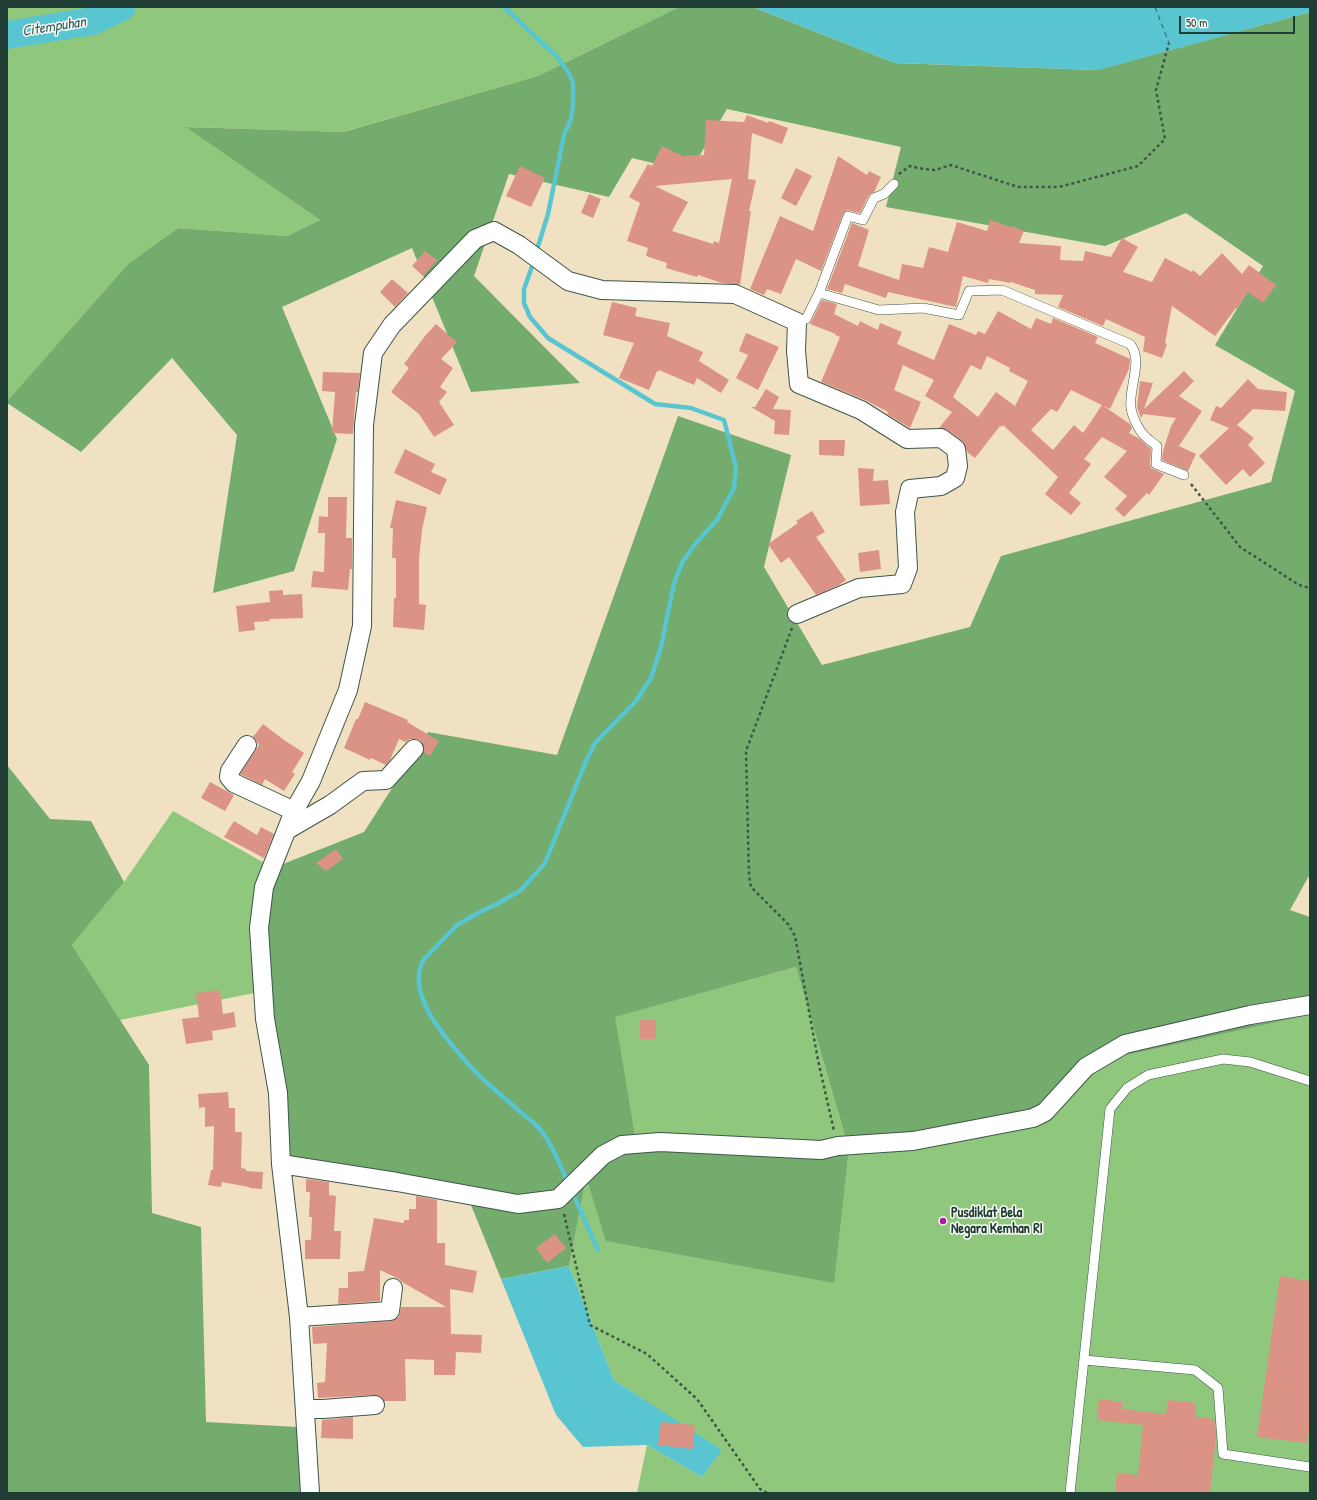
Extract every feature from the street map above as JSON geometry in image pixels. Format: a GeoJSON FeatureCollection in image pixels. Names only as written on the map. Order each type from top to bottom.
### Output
{"type":"FeatureCollection","features":[{"type":"Feature","properties":{"kind":"street"},"geometry":{"type":"LineString","coordinates":[[310,1493],[299,1317],[281,1164],[278,1093],[265,1019],[259,928],[264,886],[294,811],[311,781],[348,690],[362,626],[364,425],[373,353],[392,325],[475,239],[494,231],[519,245],[568,281],[602,290],[735,294],[797,322],[796,351],[798,384],[861,410],[908,439],[941,438],[956,449],[958,466],[955,478],[942,486],[910,489],[905,512],[908,568],[902,584],[859,588],[797,614]]}},
{"type":"Feature","properties":{"kind":"street"},"geometry":{"type":"LineString","coordinates":[[247,745],[230,771],[229,777],[234,783],[294,811]]}},
{"type":"Feature","properties":{"kind":"street"},"geometry":{"type":"LineString","coordinates":[[287,830],[330,805],[363,781],[386,780],[414,749]]}},
{"type":"Feature","properties":{"kind":"street"},"geometry":{"type":"LineString","coordinates":[[281,1164],[397,1182],[518,1204],[558,1199],[603,1155],[622,1145],[660,1142],[821,1150],[838,1146],[913,1142],[1033,1118],[1045,1112],[1086,1067],[1125,1044],[1250,1015],[1310,1006]]}},
{"type":"Feature","properties":{"kind":"street"},"geometry":{"type":"LineString","coordinates":[[299,1317],[390,1311],[393,1288]]}},
{"type":"Feature","properties":{"kind":"street"},"geometry":{"type":"LineString","coordinates":[[305,1409],[375,1405]]}},
{"type":"Feature","properties":{"kind":"lane"},"geometry":{"type":"LineString","coordinates":[[797,322],[806,319],[819,293],[848,216],[863,220],[874,198],[884,194],[894,184]]}},
{"type":"Feature","properties":{"kind":"lane"},"geometry":{"type":"LineString","coordinates":[[819,293],[879,310],[923,308],[959,315],[969,291],[1002,290],[1130,344],[1134,349],[1136,358],[1131,408],[1135,419],[1142,433],[1157,446],[1156,464],[1184,475]]}},
{"type":"Feature","properties":{"kind":"lane"},"geometry":{"type":"LineString","coordinates":[[1070,1493],[1110,1109],[1127,1088],[1148,1075],[1223,1059],[1250,1062],[1310,1081]]}},
{"type":"Feature","properties":{"kind":"lane"},"geometry":{"type":"LineString","coordinates":[[1084,1360],[1195,1370],[1218,1388],[1223,1454],[1310,1468]]}},
{"type":"Feature","properties":{"kind":"path"},"geometry":{"type":"LineString","coordinates":[[894,184],[900,172],[910,166],[935,170],[951,165],[1018,187],[1059,187],[1138,166],[1165,139],[1156,90],[1169,43]]}},
{"type":"Feature","properties":{"kind":"path"},"geometry":{"type":"LineString","coordinates":[[1184,475],[1240,547],[1299,585],[1310,588]]}},
{"type":"Feature","properties":{"kind":"path"},"geometry":{"type":"LineString","coordinates":[[797,614],[746,751],[749,874],[751,887],[788,924],[795,936],[818,1060],[838,1146]]}},
{"type":"Feature","properties":{"kind":"path"},"geometry":{"type":"LineString","coordinates":[[558,1199],[565,1218],[590,1325],[647,1354],[697,1399],[760,1489],[767,1493]]}},
{"type":"Feature","properties":{"kind":"green space"},"geometry":{"type":"Polygon","coordinates":[[[7,7],[679,7],[538,76],[342,132],[187,127],[320,220],[287,236],[178,228],[128,264],[7,401],[7,7]]]}},
{"type":"Feature","properties":{"kind":"green space"},"geometry":{"type":"Polygon","coordinates":[[[679,7],[753,7],[895,63],[1097,70],[1310,12],[1310,874],[1290,910],[1310,917],[1310,1015],[1105,1060],[1045,1119],[849,1147],[834,1283],[606,1241],[586,1177],[569,1266],[501,1279],[471,1205],[290,1157],[264,991],[273,868],[364,832],[428,732],[557,755],[678,416],[791,455],[764,567],[822,665],[970,627],[1001,556],[1271,482],[1295,391],[1215,345],[1263,266],[1186,213],[1105,246],[886,207],[901,147],[727,109],[690,172],[632,158],[609,197],[509,174],[474,276],[580,383],[471,392],[412,248],[282,307],[337,439],[294,571],[213,593],[237,435],[172,358],[81,452],[7,403],[7,401],[128,264],[178,228],[287,236],[320,220],[186,127],[343,132],[538,76],[679,7]],[[796,967],[615,1017],[637,1147],[848,1146],[796,967]]]}},
{"type":"Feature","properties":{"kind":"green space"},"geometry":{"type":"Polygon","coordinates":[[[7,765],[50,819],[91,821],[124,882],[72,945],[149,1065],[152,1213],[201,1227],[206,1422],[297,1427],[304,1493],[7,1493],[7,765]]]}},
{"type":"Feature","properties":{"kind":"green space"},"geometry":{"type":"Polygon","coordinates":[[[173,811],[273,868],[264,991],[120,1020],[72,945],[124,882],[173,811]]]}},
{"type":"Feature","properties":{"kind":"green space","name":"Pusdiklat Bela Negara Kemhan RI"},"geometry":{"type":"Polygon","coordinates":[[[796,967],[848,1146],[1105,1060],[1310,1015],[1310,1493],[637,1493],[647,1445],[702,1477],[721,1450],[614,1380],[569,1266],[585,1176],[637,1146],[614,1017],[796,967]]]}},
{"type":"Feature","properties":{"kind":"water"},"geometry":{"type":"Polygon","coordinates":[[[753,7],[1310,7],[1310,12],[1098,70],[895,63],[753,7]]]}},
{"type":"Feature","properties":{"kind":"water"},"geometry":{"type":"Polygon","coordinates":[[[569,1266],[614,1380],[722,1450],[702,1477],[647,1445],[583,1447],[556,1415],[501,1279],[569,1266]]]}},
{"type":"Feature","properties":{"kind":"building"},"geometry":{"type":"Polygon","coordinates":[[[747,115],[768,123],[769,121],[788,128],[782,144],[752,133],[748,179],[756,180],[749,211],[751,211],[740,285],[722,283],[698,275],[697,277],[666,268],[667,263],[646,256],[648,248],[627,241],[640,203],[629,197],[648,164],[652,166],[662,146],[683,156],[704,155],[706,120],[744,122],[747,115]],[[732,179],[655,186],[688,202],[672,231],[713,244],[714,241],[719,243],[732,179]]]}},
{"type":"Feature","properties":{"kind":"building"},"geometry":{"type":"Polygon","coordinates":[[[838,156],[867,175],[869,171],[881,177],[874,192],[869,195],[860,213],[847,210],[843,214],[821,271],[796,259],[781,294],[767,289],[764,295],[750,289],[780,216],[813,231],[838,156]]]}},
{"type":"Feature","properties":{"kind":"building"},"geometry":{"type":"Polygon","coordinates":[[[520,166],[545,178],[531,207],[506,196],[520,166]]]}},
{"type":"Feature","properties":{"kind":"building"},"geometry":{"type":"Polygon","coordinates":[[[796,168],[812,176],[796,206],[781,198],[796,168]]]}},
{"type":"Feature","properties":{"kind":"building"},"geometry":{"type":"Polygon","coordinates":[[[589,194],[601,199],[593,218],[581,213],[589,194]]]}},
{"type":"Feature","properties":{"kind":"building"},"geometry":{"type":"Polygon","coordinates":[[[990,220],[1024,231],[1019,243],[1061,246],[1060,260],[1083,261],[1085,251],[1111,257],[1122,238],[1138,247],[1123,272],[1152,282],[1165,258],[1192,272],[1193,270],[1200,276],[1222,253],[1242,274],[1249,265],[1276,285],[1263,303],[1248,292],[1237,309],[1236,308],[1215,336],[1172,306],[1165,343],[1167,344],[1162,358],[1143,351],[1145,337],[1106,319],[1103,326],[1058,307],[1063,295],[1035,294],[1035,290],[1011,282],[989,279],[988,283],[963,276],[956,307],[888,292],[886,298],[845,284],[842,293],[827,289],[852,223],[869,230],[858,266],[899,280],[902,264],[923,268],[929,247],[948,252],[957,222],[987,231],[990,220]]]}},
{"type":"Feature","properties":{"kind":"building"},"geometry":{"type":"Polygon","coordinates":[[[425,251],[437,260],[423,276],[412,266],[425,251]]]}},
{"type":"Feature","properties":{"kind":"building"},"geometry":{"type":"Polygon","coordinates":[[[392,279],[408,293],[395,307],[380,292],[392,279]]]}},
{"type":"Feature","properties":{"kind":"building"},"geometry":{"type":"Polygon","coordinates":[[[822,300],[837,304],[834,314],[858,326],[860,321],[878,330],[880,323],[902,332],[897,344],[934,360],[949,324],[976,335],[978,331],[985,334],[998,311],[1031,329],[1036,318],[1051,324],[1053,318],[1098,337],[1095,343],[1130,359],[1129,369],[1110,409],[1103,405],[1130,424],[1132,428],[1129,433],[1140,439],[1151,449],[1151,468],[1164,474],[1149,495],[1147,493],[1124,517],[1115,509],[1127,496],[1104,477],[1127,451],[1102,437],[1084,459],[1091,464],[1069,493],[1081,503],[1071,515],[1045,494],[1058,477],[1003,425],[1002,427],[1000,426],[975,458],[967,452],[965,444],[962,441],[947,430],[939,428],[952,412],[925,396],[934,380],[903,365],[894,390],[921,402],[910,428],[887,414],[888,412],[865,400],[821,382],[840,337],[810,324],[822,300]],[[987,356],[981,370],[971,365],[953,397],[978,417],[996,392],[1015,406],[1028,381],[1009,371],[1010,368],[987,356]],[[1071,390],[1057,412],[1051,409],[1031,430],[1053,450],[1074,425],[1083,433],[1102,405],[1071,390]]]}},
{"type":"Feature","properties":{"kind":"building"},"geometry":{"type":"Polygon","coordinates":[[[612,302],[637,308],[635,316],[670,323],[667,336],[703,352],[699,361],[729,380],[721,393],[697,378],[694,385],[659,370],[659,372],[657,371],[649,390],[619,378],[634,343],[603,335],[612,302]]]}},
{"type":"Feature","properties":{"kind":"building"},"geometry":{"type":"Polygon","coordinates":[[[436,324],[457,342],[441,359],[453,368],[440,387],[447,392],[439,402],[454,425],[434,437],[419,414],[391,392],[409,368],[404,364],[436,324]]]}},
{"type":"Feature","properties":{"kind":"building"},"geometry":{"type":"Polygon","coordinates":[[[746,333],[779,347],[758,390],[736,378],[748,355],[739,351],[746,333]]]}},
{"type":"Feature","properties":{"kind":"building"},"geometry":{"type":"Polygon","coordinates":[[[1184,371],[1194,381],[1179,396],[1202,411],[1179,446],[1196,454],[1188,471],[1162,460],[1163,451],[1171,426],[1176,418],[1143,414],[1141,418],[1137,407],[1140,381],[1153,383],[1144,409],[1184,371]]]}},
{"type":"Feature","properties":{"kind":"building"},"geometry":{"type":"Polygon","coordinates":[[[323,372],[360,373],[358,392],[356,392],[353,434],[332,433],[335,392],[322,391],[323,372]]]}},
{"type":"Feature","properties":{"kind":"building"},"geometry":{"type":"Polygon","coordinates":[[[1248,379],[1258,389],[1287,392],[1285,411],[1253,409],[1237,425],[1254,438],[1248,445],[1265,463],[1250,477],[1243,469],[1226,485],[1199,456],[1229,428],[1210,420],[1216,406],[1221,408],[1248,379]]]}},
{"type":"Feature","properties":{"kind":"building"},"geometry":{"type":"Polygon","coordinates":[[[766,389],[779,397],[773,409],[791,410],[789,435],[774,434],[775,421],[751,407],[755,407],[766,389]]]}},
{"type":"Feature","properties":{"kind":"building"},"geometry":{"type":"Polygon","coordinates":[[[819,440],[845,440],[844,456],[819,455],[819,440]]]}},
{"type":"Feature","properties":{"kind":"building"},"geometry":{"type":"Polygon","coordinates":[[[405,449],[435,464],[431,472],[447,479],[440,495],[394,473],[405,449]]]}},
{"type":"Feature","properties":{"kind":"building"},"geometry":{"type":"Polygon","coordinates":[[[858,468],[874,469],[873,481],[888,480],[890,504],[860,506],[858,468]]]}},
{"type":"Feature","properties":{"kind":"building"},"geometry":{"type":"Polygon","coordinates":[[[328,497],[347,497],[346,538],[352,538],[352,569],[350,569],[348,590],[311,587],[313,571],[324,572],[325,533],[318,533],[319,516],[328,517],[328,497]]]}},
{"type":"Feature","properties":{"kind":"building"},"geometry":{"type":"Polygon","coordinates":[[[396,500],[427,507],[422,530],[419,559],[419,604],[426,605],[424,630],[393,627],[394,598],[396,598],[396,558],[392,558],[393,528],[390,528],[396,500]]]}},
{"type":"Feature","properties":{"kind":"building"},"geometry":{"type":"Polygon","coordinates":[[[812,511],[825,532],[816,537],[846,580],[839,585],[816,595],[789,557],[781,563],[768,544],[798,523],[796,521],[812,511]]]}},
{"type":"Feature","properties":{"kind":"building"},"geometry":{"type":"Polygon","coordinates":[[[879,550],[881,569],[860,572],[858,553],[879,550]]]}},
{"type":"Feature","properties":{"kind":"building"},"geometry":{"type":"Polygon","coordinates":[[[283,590],[283,595],[302,594],[303,618],[269,619],[270,621],[254,622],[255,630],[239,632],[236,606],[270,602],[269,591],[283,590]]]}},
{"type":"Feature","properties":{"kind":"building"},"geometry":{"type":"Polygon","coordinates":[[[365,702],[408,720],[407,722],[439,741],[430,756],[424,753],[424,745],[421,741],[416,739],[410,739],[406,742],[399,739],[390,760],[386,765],[371,758],[370,760],[344,748],[365,702]]]}},
{"type":"Feature","properties":{"kind":"building"},"geometry":{"type":"Polygon","coordinates":[[[263,724],[304,753],[292,772],[295,774],[284,791],[265,779],[262,785],[240,774],[259,745],[253,737],[263,724]]]}},
{"type":"Feature","properties":{"kind":"building"},"geometry":{"type":"Polygon","coordinates":[[[210,782],[234,795],[225,811],[201,798],[210,782]]]}},
{"type":"Feature","properties":{"kind":"building"},"geometry":{"type":"Polygon","coordinates":[[[234,821],[257,835],[261,827],[274,834],[264,858],[224,837],[234,821]]]}},
{"type":"Feature","properties":{"kind":"building"},"geometry":{"type":"Polygon","coordinates":[[[336,849],[343,859],[326,871],[316,863],[336,849]]]}},
{"type":"Feature","properties":{"kind":"building"},"geometry":{"type":"Polygon","coordinates":[[[220,990],[223,1014],[234,1012],[236,1027],[212,1031],[213,1040],[186,1044],[182,1019],[199,1017],[196,993],[220,990]]]}},
{"type":"Feature","properties":{"kind":"building"},"geometry":{"type":"Polygon","coordinates":[[[640,1020],[656,1020],[656,1039],[640,1039],[640,1020]]]}},
{"type":"Feature","properties":{"kind":"building"},"geometry":{"type":"Polygon","coordinates":[[[228,1092],[229,1108],[235,1108],[235,1132],[242,1132],[241,1168],[246,1169],[246,1171],[263,1172],[262,1189],[249,1188],[222,1182],[221,1187],[208,1185],[211,1170],[213,1170],[214,1126],[205,1127],[205,1107],[199,1108],[198,1094],[228,1092]]]}},
{"type":"Feature","properties":{"kind":"building"},"geometry":{"type":"Polygon","coordinates":[[[306,1179],[329,1182],[329,1195],[336,1196],[334,1231],[341,1231],[340,1259],[305,1259],[305,1240],[311,1240],[312,1217],[309,1217],[310,1192],[306,1192],[306,1179]]]}},
{"type":"Feature","properties":{"kind":"building"},"geometry":{"type":"Polygon","coordinates":[[[416,1196],[437,1200],[437,1243],[445,1243],[445,1265],[477,1271],[473,1293],[450,1289],[451,1334],[482,1335],[481,1353],[456,1352],[455,1375],[434,1375],[434,1360],[405,1359],[406,1401],[384,1401],[380,1396],[374,1395],[318,1398],[317,1383],[325,1382],[327,1343],[313,1344],[312,1327],[391,1321],[399,1317],[401,1307],[446,1307],[399,1279],[380,1270],[380,1301],[338,1304],[339,1288],[348,1288],[348,1272],[364,1271],[374,1218],[404,1223],[404,1220],[409,1220],[409,1209],[416,1209],[416,1196]]]}},
{"type":"Feature","properties":{"kind":"building"},"geometry":{"type":"Polygon","coordinates":[[[555,1234],[566,1248],[547,1263],[536,1248],[555,1234]]]}},
{"type":"Feature","properties":{"kind":"building"},"geometry":{"type":"Polygon","coordinates":[[[1280,1276],[1310,1281],[1310,1424],[1307,1443],[1257,1437],[1280,1276]]]}},
{"type":"Feature","properties":{"kind":"building"},"geometry":{"type":"Polygon","coordinates":[[[1099,1399],[1123,1402],[1122,1409],[1166,1414],[1168,1400],[1196,1403],[1195,1417],[1214,1419],[1216,1436],[1210,1493],[1115,1493],[1117,1473],[1138,1475],[1143,1425],[1097,1420],[1099,1399]]]}},
{"type":"Feature","properties":{"kind":"building"},"geometry":{"type":"Polygon","coordinates":[[[353,1417],[353,1439],[321,1438],[322,1420],[353,1417]]]}},
{"type":"Feature","properties":{"kind":"building"},"geometry":{"type":"Polygon","coordinates":[[[661,1422],[695,1425],[693,1449],[658,1445],[661,1422]]]}},
{"type":"Feature","properties":{"kind":"waterway","name":"Citempuhan"},"geometry":{"type":"LineString","coordinates":[[7,35],[93,21],[122,7]]}},
{"type":"Feature","properties":{"kind":"waterway"},"geometry":{"type":"LineString","coordinates":[[504,7],[558,58],[569,73],[573,83],[573,105],[571,119],[564,135],[548,214],[536,253]]}},
{"type":"Feature","properties":{"kind":"waterway"},"geometry":{"type":"LineString","coordinates":[[534,261],[524,289],[524,303],[530,317],[548,338],[655,404],[691,408],[724,420],[736,467],[734,488],[717,520],[696,543],[683,561],[674,583],[661,647],[651,678],[636,701],[595,743],[586,761],[545,863],[521,890],[457,925],[424,959],[419,971],[419,985],[422,998],[436,1024],[476,1072],[543,1133],[551,1146],[568,1183]]}},
{"type":"Feature","properties":{"kind":"waterway"},"geometry":{"type":"LineString","coordinates":[[572,1191],[598,1250]]}},
{"type":"Feature","properties":{"kind":"ferry route"},"geometry":{"type":"LineString","coordinates":[[1155,7],[1169,43]]}},
{"type":"Feature","properties":{"kind":"place","name":"Pusdiklat Bela Negara Kemhan RI"},"geometry":{"type":"Point","coordinates":[943,1221]}}]}
